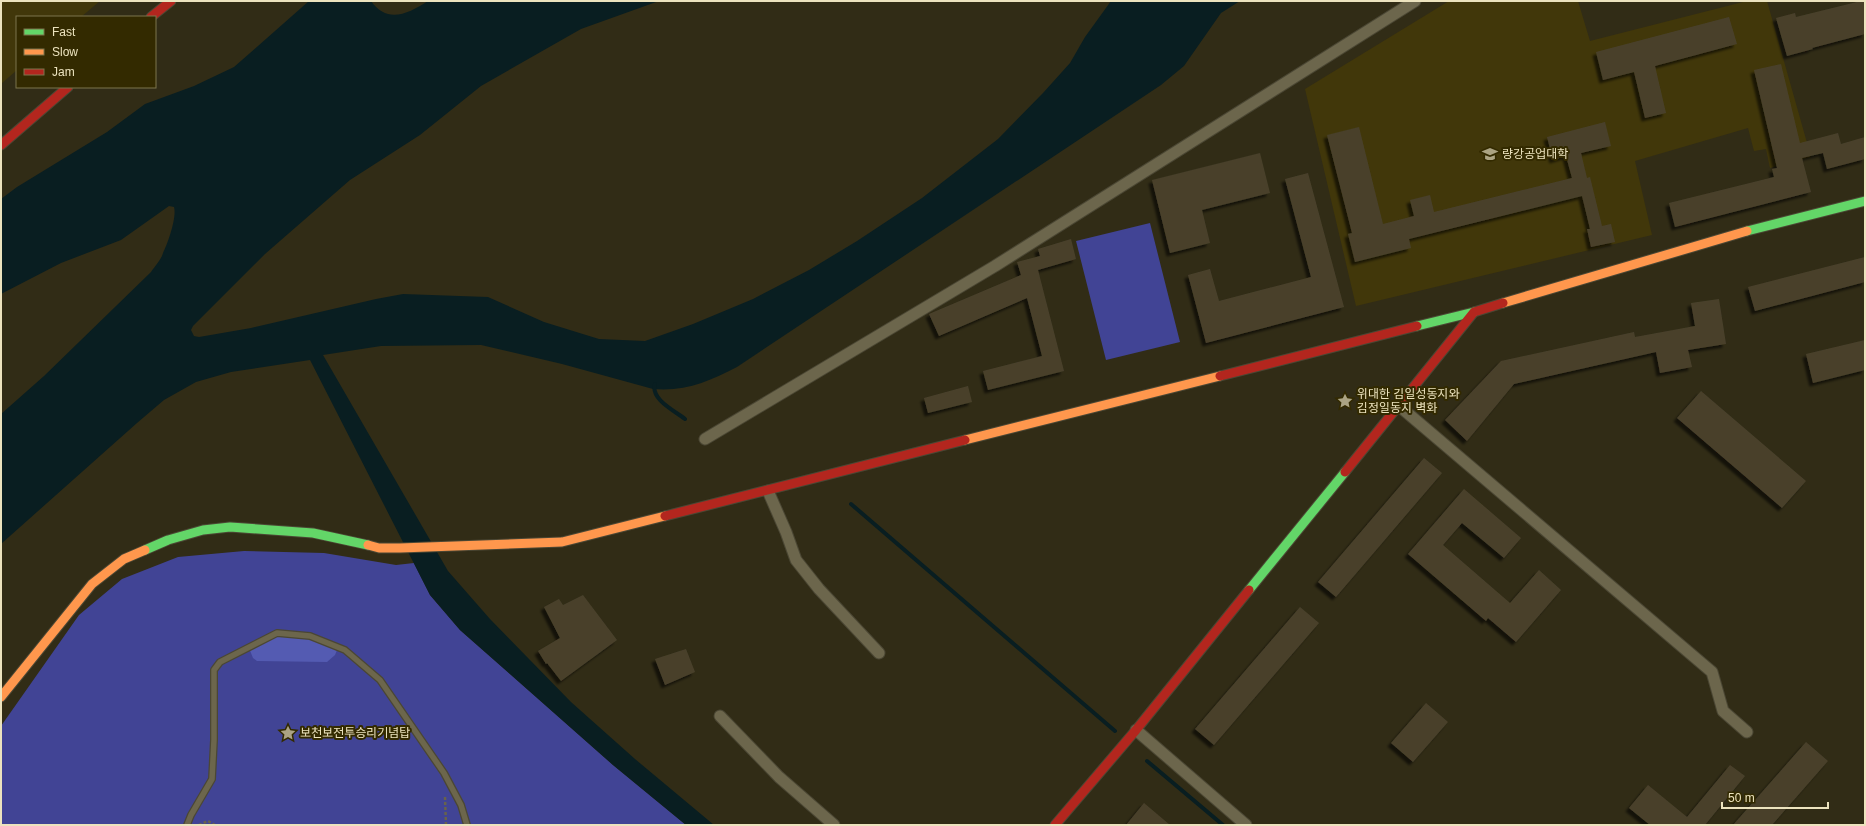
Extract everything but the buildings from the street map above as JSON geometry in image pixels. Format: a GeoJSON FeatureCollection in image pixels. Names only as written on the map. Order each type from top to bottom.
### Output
{"type":"FeatureCollection","features":[{"type":"Feature","properties":{"kind":"main road"},"geometry":{"type":"LineString","coordinates":[[153,16],[171,1]]}},
{"type":"Feature","properties":{"kind":"main road"},"geometry":{"type":"LineString","coordinates":[[1,145],[67,88]]}},
{"type":"Feature","properties":{"kind":"main road"},"geometry":{"type":"LineString","coordinates":[[1,697],[92,584],[124,559],[168,540],[203,530],[230,527],[313,533],[379,548],[562,542],[1474,312],[1761,228],[1865,202]]}},
{"type":"Feature","properties":{"kind":"main road"},"geometry":{"type":"LineString","coordinates":[[1054,825],[1136,730],[1474,312]]}},
{"type":"Feature","properties":{"kind":"street"},"geometry":{"type":"LineString","coordinates":[[705,439],[994,266],[1415,1]]}},
{"type":"Feature","properties":{"kind":"street"},"geometry":{"type":"LineString","coordinates":[[1398,405],[1712,672],[1723,711],[1746,732]]}},
{"type":"Feature","properties":{"kind":"street"},"geometry":{"type":"LineString","coordinates":[[768,491],[786,532],[796,560],[819,589],[879,653]]}},
{"type":"Feature","properties":{"kind":"street"},"geometry":{"type":"LineString","coordinates":[[720,716],[779,777],[834,825]]}},
{"type":"Feature","properties":{"kind":"street"},"geometry":{"type":"LineString","coordinates":[[1136,730],[1246,825]]}},
{"type":"Feature","properties":{"kind":"lane"},"geometry":{"type":"LineString","coordinates":[[187,825],[191,815],[212,779],[214,740],[214,670],[220,662],[277,633],[310,636],[345,650],[380,680],[444,773],[461,805],[467,825]]}},
{"type":"Feature","properties":{"kind":"path"},"geometry":{"type":"LineString","coordinates":[[199,825],[208,821],[215,825]]}},
{"type":"Feature","properties":{"kind":"shaded area"},"geometry":{"type":"Polygon","coordinates":[[[1,1],[100,1],[82,16],[16,16],[16,71],[1,84],[1,1]]]}},
{"type":"Feature","properties":{"kind":"shaded area","name":"량강공업대학"},"geometry":{"type":"Polygon","coordinates":[[[1449,1],[1578,1],[1590,41],[1747,1],[1767,1],[1811,157],[1770,168],[1766,149],[1754,151],[1748,128],[1635,161],[1652,235],[1356,306],[1305,89],[1449,1]]]}},
{"type":"Feature","properties":{"kind":"shaded area"},"geometry":{"type":"Polygon","coordinates":[[[1150,223],[1180,342],[1106,360],[1076,241],[1150,223]]]}},
{"type":"Feature","properties":{"kind":"shaded area"},"geometry":{"type":"Polygon","coordinates":[[[244,551],[324,553],[396,565],[414,563],[430,595],[460,630],[613,765],[686,825],[1,825],[1,726],[79,615],[122,579],[178,557],[244,551]]]}},
{"type":"Feature","properties":{"kind":"shaded area"},"geometry":{"type":"Polygon","coordinates":[[[278,634],[301,634],[337,650],[335,655],[327,662],[257,661],[253,658],[249,648],[278,634]]]}},
{"type":"Feature","properties":{"kind":"water"},"geometry":{"type":"Polygon","coordinates":[[[309,1],[371,1],[384,13],[391,15],[413,10],[428,1],[659,1],[581,29],[481,86],[420,135],[350,180],[265,254],[193,326],[191,330],[194,336],[199,337],[251,328],[403,294],[488,297],[544,322],[599,339],[645,341],[693,324],[753,299],[809,270],[857,241],[922,198],[998,139],[1043,93],[1070,63],[1085,37],[1111,1],[1240,1],[1221,13],[1184,66],[1161,85],[737,367],[707,381],[676,389],[653,389],[562,364],[481,345],[381,346],[323,355],[448,571],[490,619],[571,702],[635,759],[714,825],[686,825],[613,765],[460,630],[430,595],[310,360],[231,372],[196,382],[164,400],[1,544],[1,414],[44,376],[151,272],[161,258],[167,243],[172,230],[175,211],[174,207],[169,206],[121,240],[61,263],[1,294],[1,199],[17,187],[107,132],[145,104],[194,86],[234,67],[309,1]]]}},
{"type":"Feature","properties":{"kind":"waterway"},"geometry":{"type":"LineString","coordinates":[[655,384],[654,389],[660,400],[685,419]]}},
{"type":"Feature","properties":{"kind":"waterway"},"geometry":{"type":"LineString","coordinates":[[851,504],[1115,731]]}},
{"type":"Feature","properties":{"kind":"waterway"},"geometry":{"type":"LineString","coordinates":[[1147,761],[1223,825]]}},
{"type":"Feature","properties":{"kind":"traffic: fast"},"geometry":{"type":"LineString","coordinates":[[1747,231],[1865,201]]}},
{"type":"Feature","properties":{"kind":"traffic: fast"},"geometry":{"type":"LineString","coordinates":[[1417,326],[1474,312]]}},
{"type":"Feature","properties":{"kind":"traffic: fast"},"geometry":{"type":"LineString","coordinates":[[1249,590],[1345,472]]}},
{"type":"Feature","properties":{"kind":"traffic: fast"},"geometry":{"type":"LineString","coordinates":[[145,550],[168,540],[203,530],[230,527],[313,533],[368,545]]}},
{"type":"Feature","properties":{"kind":"traffic: slow"},"geometry":{"type":"LineString","coordinates":[[1503,303],[1747,231]]}},
{"type":"Feature","properties":{"kind":"traffic: slow"},"geometry":{"type":"LineString","coordinates":[[965,440],[1220,376]]}},
{"type":"Feature","properties":{"kind":"traffic: slow"},"geometry":{"type":"LineString","coordinates":[[368,545],[379,548],[400,548],[562,542],[665,516]]}},
{"type":"Feature","properties":{"kind":"traffic: slow"},"geometry":{"type":"LineString","coordinates":[[1,697],[92,584],[124,559],[145,550]]}},
{"type":"Feature","properties":{"kind":"traffic: jam"},"geometry":{"type":"LineString","coordinates":[[152,16],[171,1]]}},
{"type":"Feature","properties":{"kind":"traffic: jam"},"geometry":{"type":"LineString","coordinates":[[1,145],[67,88]]}},
{"type":"Feature","properties":{"kind":"traffic: jam"},"geometry":{"type":"LineString","coordinates":[[1345,472],[1474,312],[1503,303]]}},
{"type":"Feature","properties":{"kind":"traffic: jam"},"geometry":{"type":"LineString","coordinates":[[1220,376],[1417,326]]}},
{"type":"Feature","properties":{"kind":"traffic: jam"},"geometry":{"type":"LineString","coordinates":[[665,516],[965,440]]}},
{"type":"Feature","properties":{"kind":"traffic: jam"},"geometry":{"type":"LineString","coordinates":[[1055,825],[1136,730],[1249,590]]}},
{"type":"Feature","properties":{"kind":"place","name":"량강공업대학"},"geometry":{"type":"Point","coordinates":[1490,154]}},
{"type":"Feature","properties":{"kind":"place","name":"위대한 김일성동지와 김정일동지 벽화"},"geometry":{"type":"Point","coordinates":[1345,401]}},
{"type":"Feature","properties":{"kind":"place","name":"보천보전투승리기념탑"},"geometry":{"type":"Point","coordinates":[288,733]}}]}
